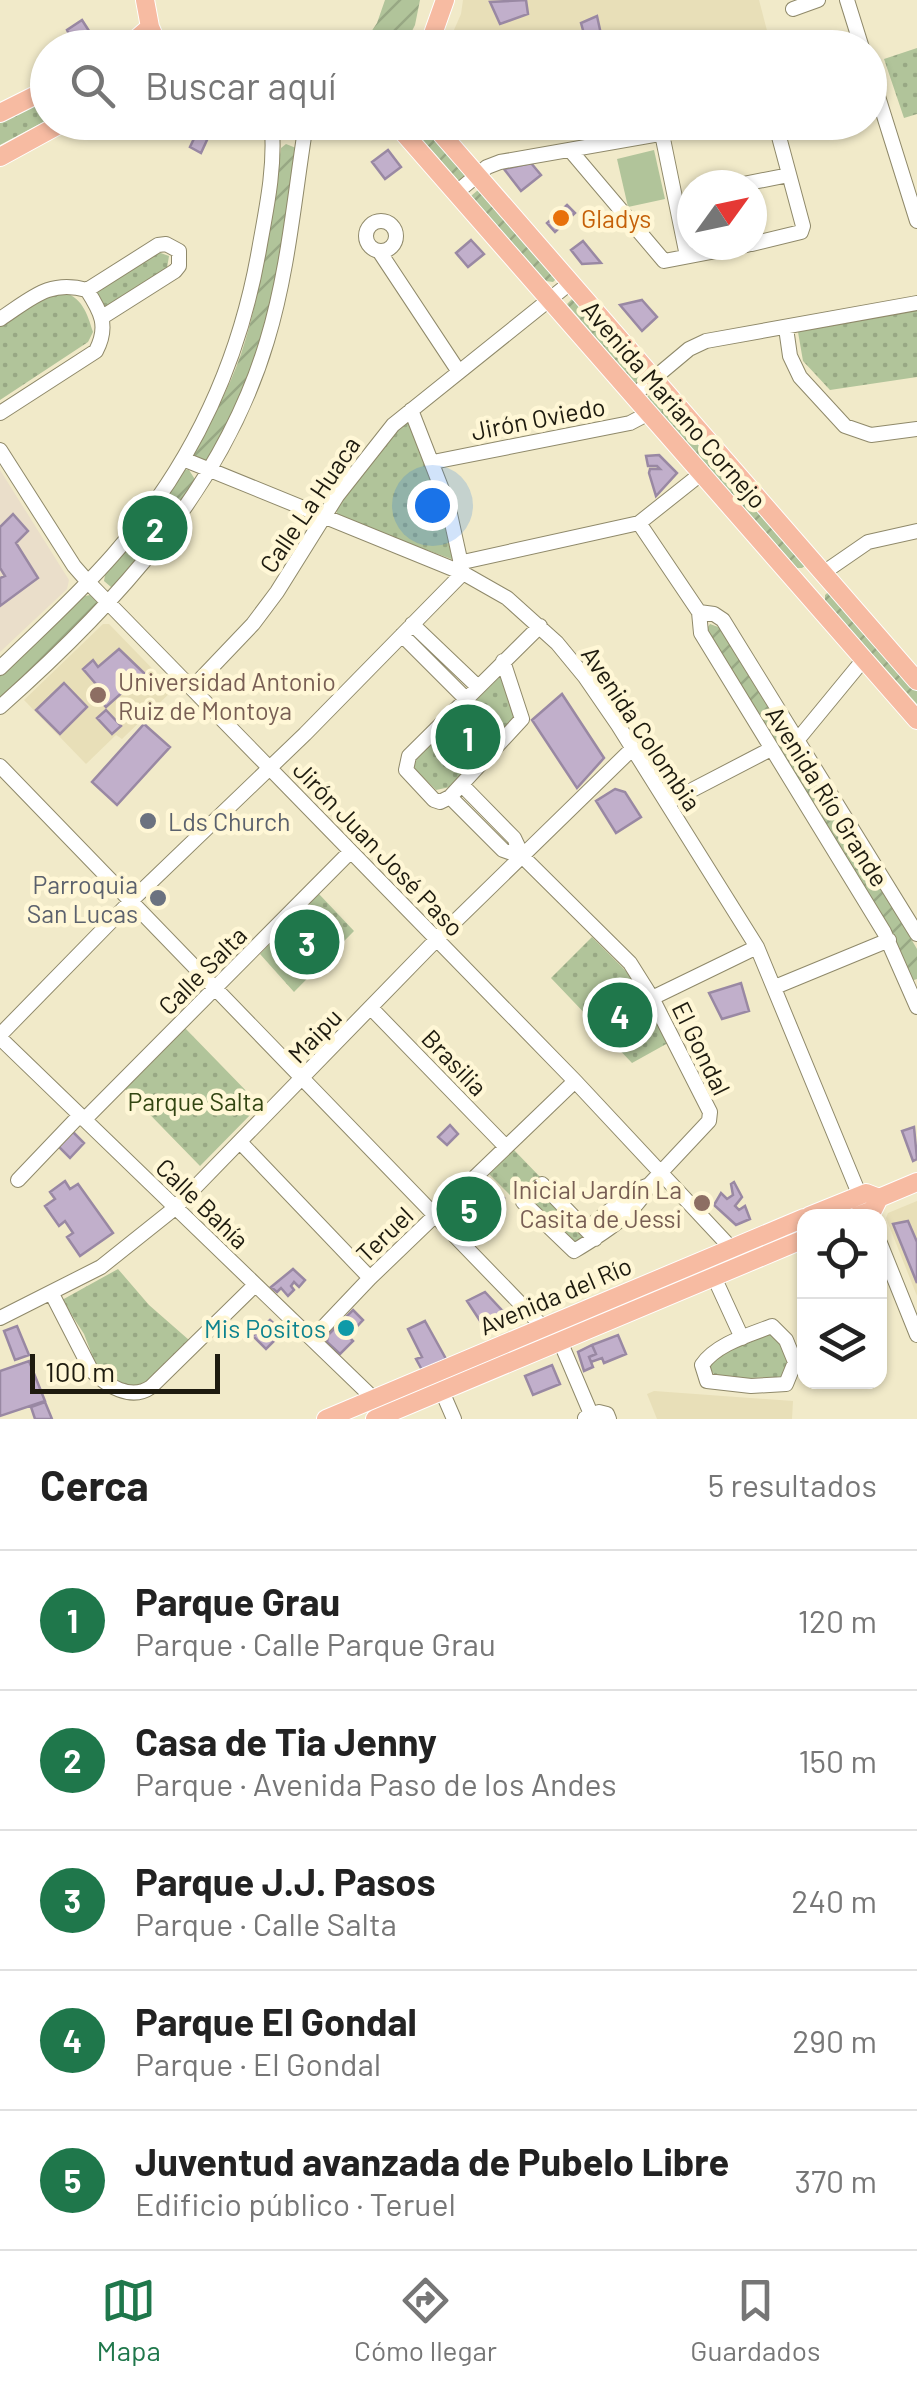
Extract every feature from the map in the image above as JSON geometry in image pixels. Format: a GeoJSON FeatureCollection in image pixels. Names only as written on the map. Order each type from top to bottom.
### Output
{"type":"FeatureCollection","features":[{"type":"Feature","properties":{"kind":"main road"},"geometry":{"type":"LineString","coordinates":[[145,0],[148,30]]}},
{"type":"Feature","properties":{"kind":"main road"},"geometry":{"type":"LineString","coordinates":[[434,30],[445,0]]}},
{"type":"Feature","properties":{"kind":"main road"},"geometry":{"type":"LineString","coordinates":[[0,113],[30,98]]}},
{"type":"Feature","properties":{"kind":"main road"},"geometry":{"type":"LineString","coordinates":[[0,157],[31,140]]}},
{"type":"Feature","properties":{"kind":"main road","name":"Avenida Mariano Cornejo"},"geometry":{"type":"LineString","coordinates":[[410,140],[917,720]]}},
{"type":"Feature","properties":{"kind":"main road","name":"Avenida Mariano Cornejo"},"geometry":{"type":"LineString","coordinates":[[446,140],[917,681]]}},
{"type":"Feature","properties":{"kind":"main road"},"geometry":{"type":"LineString","coordinates":[[806,592],[806,574],[824,575]]}},
{"type":"Feature","properties":{"kind":"main road","name":"Avenida del Río"},"geometry":{"type":"LineString","coordinates":[[874,1209],[879,1198],[917,1182]]}},
{"type":"Feature","properties":{"kind":"main road","name":"Avenida del Río"},"geometry":{"type":"LineString","coordinates":[[375,1419],[714,1277],[736,1257],[797,1223]]}},
{"type":"Feature","properties":{"kind":"main road","name":"Avenida del Río"},"geometry":{"type":"LineString","coordinates":[[326,1419],[543,1327],[736,1257],[797,1241]]}},
{"type":"Feature","properties":{"kind":"street"},"geometry":{"type":"LineString","coordinates":[[793,9],[818,0]]}},
{"type":"Feature","properties":{"kind":"street"},"geometry":{"type":"LineString","coordinates":[[847,0],[856,30]]}},
{"type":"Feature","properties":{"kind":"street"},"geometry":{"type":"LineString","coordinates":[[887,119],[912,189],[917,221]]}},
{"type":"Feature","properties":{"kind":"street"},"geometry":{"type":"LineString","coordinates":[[0,668],[88,582],[164,491],[211,407],[240,336],[266,212],[272,140]]}},
{"type":"Feature","properties":{"kind":"street"},"geometry":{"type":"LineString","coordinates":[[0,707],[108,603],[156,547],[208,472],[252,384],[268,340],[304,140]]}},
{"type":"Feature","properties":{"kind":"street"},"geometry":{"type":"LineString","coordinates":[[457,192],[500,162],[628,140]]}},
{"type":"Feature","properties":{"kind":"street"},"geometry":{"type":"LineString","coordinates":[[663,140],[677,208]]}},
{"type":"Feature","properties":{"kind":"street"},"geometry":{"type":"LineString","coordinates":[[767,240],[802,232],[780,140]]}},
{"type":"Feature","properties":{"kind":"street"},"geometry":{"type":"LineString","coordinates":[[570,150],[664,260],[677,258]]}},
{"type":"Feature","properties":{"kind":"street"},"geometry":{"type":"LineString","coordinates":[[767,179],[789,174]]}},
{"type":"Feature","properties":{"kind":"street"},"geometry":{"type":"LineString","coordinates":[[87,290],[158,245],[166,244],[178,251],[180,266],[104,316]]}},
{"type":"Feature","properties":{"kind":"street"},"geometry":{"type":"LineString","coordinates":[[385,253],[459,372]]}},
{"type":"Feature","properties":{"kind":"street","name":"Calle La Huaca"},"geometry":{"type":"LineString","coordinates":[[192,688],[253,624],[376,444],[411,410],[570,283]]}},
{"type":"Feature","properties":{"kind":"street"},"geometry":{"type":"LineString","coordinates":[[0,319],[53,286],[69,284],[87,290],[104,316],[103,338],[96,350],[0,412]]}},
{"type":"Feature","properties":{"kind":"street"},"geometry":{"type":"LineString","coordinates":[[634,395],[689,348],[706,341],[917,302]]}},
{"type":"Feature","properties":{"kind":"street"},"geometry":{"type":"LineString","coordinates":[[786,328],[794,366],[845,426],[872,435],[917,428]]}},
{"type":"Feature","properties":{"kind":"street"},"geometry":{"type":"LineString","coordinates":[[411,410],[433,462],[463,567]]}},
{"type":"Feature","properties":{"kind":"street","name":"Jirón Oviedo"},"geometry":{"type":"LineString","coordinates":[[433,462],[630,423],[650,413]]}},
{"type":"Feature","properties":{"kind":"street","name":"Jirón Juan José Paso"},"geometry":{"type":"LineString","coordinates":[[0,450],[88,582],[575,1082],[736,1257]]}},
{"type":"Feature","properties":{"kind":"street","name":"Avenida Colombia"},"geometry":{"type":"LineString","coordinates":[[183,459],[322,518],[463,567],[540,626],[585,677],[634,748],[757,947],[863,1209]]}},
{"type":"Feature","properties":{"kind":"street"},"geometry":{"type":"LineString","coordinates":[[0,1037],[131,901],[407,630],[463,567],[638,523],[702,473]]}},
{"type":"Feature","properties":{"kind":"street","name":"Avenida Río Grande"},"geometry":{"type":"LineString","coordinates":[[638,523],[700,612],[701,633],[889,940],[914,988],[917,1006]]}},
{"type":"Feature","properties":{"kind":"street"},"geometry":{"type":"LineString","coordinates":[[824,575],[868,542],[917,531]]}},
{"type":"Feature","properties":{"kind":"street","name":"Avenida Río Grande"},"geometry":{"type":"LineString","coordinates":[[700,612],[723,620],[917,932]]}},
{"type":"Feature","properties":{"kind":"street"},"geometry":{"type":"LineString","coordinates":[[407,630],[465,698],[540,626]]}},
{"type":"Feature","properties":{"kind":"street"},"geometry":{"type":"LineString","coordinates":[[407,630],[477,686]]}},
{"type":"Feature","properties":{"kind":"street"},"geometry":{"type":"LineString","coordinates":[[799,738],[864,658]]}},
{"type":"Feature","properties":{"kind":"street"},"geometry":{"type":"LineString","coordinates":[[450,796],[522,719],[503,662]]}},
{"type":"Feature","properties":{"kind":"street","name":"El Gondal"},"geometry":{"type":"LineString","coordinates":[[465,698],[406,762],[406,770],[434,800],[440,802],[450,796],[503,850],[523,857]]}},
{"type":"Feature","properties":{"kind":"street","name":"Maipu"},"geometry":{"type":"LineString","coordinates":[[0,1318],[101,1267],[175,1208],[436,940],[634,748]]}},
{"type":"Feature","properties":{"kind":"street"},"geometry":{"type":"LineString","coordinates":[[667,804],[771,749]]}},
{"type":"Feature","properties":{"kind":"street"},"geometry":{"type":"LineString","coordinates":[[0,766],[543,1327]]}},
{"type":"Feature","properties":{"kind":"street","name":"El Gondal"},"geometry":{"type":"LineString","coordinates":[[462,784],[514,838],[523,857],[630,963],[652,998],[710,1112],[709,1121],[662,1173]]}},
{"type":"Feature","properties":{"kind":"street"},"geometry":{"type":"LineString","coordinates":[[810,810],[834,795]]}},
{"type":"Feature","properties":{"kind":"street","name":"Calle Salta"},"geometry":{"type":"LineString","coordinates":[[18,1180],[350,852]]}},
{"type":"Feature","properties":{"kind":"street"},"geometry":{"type":"LineString","coordinates":[[776,987],[889,940]]}},
{"type":"Feature","properties":{"kind":"street"},"geometry":{"type":"LineString","coordinates":[[652,998],[757,947]]}},
{"type":"Feature","properties":{"kind":"street","name":"Brasilia"},"geometry":{"type":"LineString","coordinates":[[371,1008],[506,1147]]}},
{"type":"Feature","properties":{"kind":"street","name":"Calle Bahía"},"geometry":{"type":"LineString","coordinates":[[0,1037],[374,1399]]}},
{"type":"Feature","properties":{"kind":"street","name":"Teruel"},"geometry":{"type":"LineString","coordinates":[[313,1338],[370,1278],[575,1082]]}},
{"type":"Feature","properties":{"kind":"street"},"geometry":{"type":"LineString","coordinates":[[240,1142],[370,1278]]}},
{"type":"Feature","properties":{"kind":"street"},"geometry":{"type":"LineString","coordinates":[[591,1234],[542,1184],[524,1206],[574,1251],[636,1190],[649,1186],[662,1173]]}},
{"type":"Feature","properties":{"kind":"street"},"geometry":{"type":"LineString","coordinates":[[887,1260],[917,1335]]}},
{"type":"Feature","properties":{"kind":"street"},"geometry":{"type":"LineString","coordinates":[[714,1277],[742,1338]]}},
{"type":"Feature","properties":{"kind":"street"},"geometry":{"type":"LineString","coordinates":[[52,1294],[91,1370],[132,1394],[142,1394],[254,1285]]}},
{"type":"Feature","properties":{"kind":"street"},"geometry":{"type":"LineString","coordinates":[[772,1326],[778,1328],[795,1362],[790,1380],[780,1386],[710,1384],[702,1365],[704,1360],[742,1338],[772,1326]]}},
{"type":"Feature","properties":{"kind":"street"},"geometry":{"type":"LineString","coordinates":[[560,1341],[587,1417],[604,1412],[609,1419]]}},
{"type":"Feature","properties":{"kind":"street"},"geometry":{"type":"LineString","coordinates":[[434,1374],[454,1419]]}},
{"type":"Feature","properties":{"kind":"shaded area"},"geometry":{"type":"Polygon","coordinates":[[[463,0],[759,0],[767,30],[454,30],[463,0]]]}},
{"type":"Feature","properties":{"kind":"shaded area"},"geometry":{"type":"Polygon","coordinates":[[[0,470],[69,580],[67,589],[0,652],[0,470]]]}},
{"type":"Feature","properties":{"kind":"shaded area","name":"Universidad Antonio Ruiz de Montoya"},"geometry":{"type":"Polygon","coordinates":[[[103,624],[109,624],[173,690],[122,739],[116,735],[86,764],[24,700],[103,624]]]}},
{"type":"Feature","properties":{"kind":"shaded area"},"geometry":{"type":"Polygon","coordinates":[[[917,1201],[917,1296],[887,1221],[888,1213],[917,1201]]]}},
{"type":"Feature","properties":{"kind":"shaded area"},"geometry":{"type":"Polygon","coordinates":[[[654,1391],[793,1401],[792,1419],[657,1419],[647,1394],[654,1391]]]}},
{"type":"Feature","properties":{"kind":"green space"},"geometry":{"type":"Polygon","coordinates":[[[385,0],[420,0],[412,30],[372,30],[385,0]]]}},
{"type":"Feature","properties":{"kind":"green space"},"geometry":{"type":"Polygon","coordinates":[[[917,48],[917,114],[904,118],[887,58],[917,48]]]}},
{"type":"Feature","properties":{"kind":"green space"},"geometry":{"type":"Polygon","coordinates":[[[30,103],[30,129],[0,145],[0,119],[30,103]]]}},
{"type":"Feature","properties":{"kind":"green space"},"geometry":{"type":"Polygon","coordinates":[[[423,140],[449,140],[475,168],[459,181],[423,140]]]}},
{"type":"Feature","properties":{"kind":"green space"},"geometry":{"type":"Polygon","coordinates":[[[286,144],[296,148],[271,310],[240,399],[208,461],[203,463],[194,458],[193,452],[231,380],[249,329],[281,148],[286,144]]]}},
{"type":"Feature","properties":{"kind":"green space"},"geometry":{"type":"Polygon","coordinates":[[[654,150],[665,199],[628,207],[617,159],[654,150]]]}},
{"type":"Feature","properties":{"kind":"green space"},"geometry":{"type":"Polygon","coordinates":[[[485,184],[559,276],[553,282],[546,281],[471,196],[485,184]]]}},
{"type":"Feature","properties":{"kind":"green space"},"geometry":{"type":"Polygon","coordinates":[[[158,252],[169,256],[167,268],[105,307],[97,292],[158,252]]]}},
{"type":"Feature","properties":{"kind":"green space"},"geometry":{"type":"Polygon","coordinates":[[[580,291],[653,374],[639,388],[567,304],[580,291]]]}},
{"type":"Feature","properties":{"kind":"green space"},"geometry":{"type":"Polygon","coordinates":[[[61,292],[79,301],[86,312],[93,332],[88,342],[0,400],[0,325],[61,292]]]}},
{"type":"Feature","properties":{"kind":"green space"},"geometry":{"type":"Polygon","coordinates":[[[917,307],[917,377],[830,390],[803,361],[798,332],[917,307]]]}},
{"type":"Feature","properties":{"kind":"green space"},"geometry":{"type":"Polygon","coordinates":[[[661,385],[810,562],[797,568],[647,397],[661,385]]]}},
{"type":"Feature","properties":{"kind":"green space"},"geometry":{"type":"Polygon","coordinates":[[[405,420],[414,422],[429,451],[454,560],[338,517],[335,506],[405,420]]]}},
{"type":"Feature","properties":{"kind":"green space"},"geometry":{"type":"Polygon","coordinates":[[[183,469],[189,470],[196,481],[117,585],[111,587],[104,581],[105,575],[140,534],[183,469]]]}},
{"type":"Feature","properties":{"kind":"green space"},"geometry":{"type":"Polygon","coordinates":[[[833,588],[917,678],[917,704],[825,601],[825,595],[833,588]]]}},
{"type":"Feature","properties":{"kind":"green space"},"geometry":{"type":"Polygon","coordinates":[[[90,595],[97,602],[96,607],[0,700],[0,674],[90,595]]]}},
{"type":"Feature","properties":{"kind":"green space"},"geometry":{"type":"Polygon","coordinates":[[[710,624],[721,628],[825,795],[810,804],[705,631],[710,624]]]}},
{"type":"Feature","properties":{"kind":"green space"},"geometry":{"type":"Polygon","coordinates":[[[498,674],[504,677],[518,717],[450,787],[436,790],[413,763],[498,674]]]}},
{"type":"Feature","properties":{"kind":"green space"},"geometry":{"type":"Polygon","coordinates":[[[834,807],[917,949],[917,979],[911,981],[820,816],[834,807]]]}},
{"type":"Feature","properties":{"kind":"green space"},"geometry":{"type":"Polygon","coordinates":[[[319,894],[354,931],[294,992],[260,954],[319,894]]]}},
{"type":"Feature","properties":{"kind":"green space"},"geometry":{"type":"Polygon","coordinates":[[[592,937],[630,975],[668,1043],[632,1063],[551,978],[592,937]]]}},
{"type":"Feature","properties":{"kind":"green space","name":"Parque Salta"},"geometry":{"type":"Polygon","coordinates":[[[184,1027],[260,1105],[200,1166],[124,1088],[184,1027]]]}},
{"type":"Feature","properties":{"kind":"green space"},"geometry":{"type":"Polygon","coordinates":[[[513,1149],[543,1180],[518,1203],[489,1174],[513,1149]]]}},
{"type":"Feature","properties":{"kind":"green space"},"geometry":{"type":"Polygon","coordinates":[[[543,1193],[587,1236],[573,1247],[531,1200],[543,1193]]]}},
{"type":"Feature","properties":{"kind":"green space"},"geometry":{"type":"Polygon","coordinates":[[[118,1269],[149,1305],[189,1340],[146,1383],[132,1388],[97,1368],[84,1334],[62,1300],[118,1269]]]}},
{"type":"Feature","properties":{"kind":"green space"},"geometry":{"type":"Polygon","coordinates":[[[774,1328],[792,1356],[783,1377],[719,1379],[709,1369],[711,1358],[774,1328]]]}},
{"type":"Feature","properties":{"kind":"building"},"geometry":{"type":"Polygon","coordinates":[[[526,0],[528,14],[500,24],[490,2],[526,0]]]}},
{"type":"Feature","properties":{"kind":"building"},"geometry":{"type":"Polygon","coordinates":[[[597,16],[600,30],[583,30],[581,23],[597,16]]]}},
{"type":"Feature","properties":{"kind":"building"},"geometry":{"type":"Polygon","coordinates":[[[82,20],[88,30],[67,30],[82,20]]]}},
{"type":"Feature","properties":{"kind":"building"},"geometry":{"type":"Polygon","coordinates":[[[193,140],[207,140],[201,153],[190,147],[193,140]]]}},
{"type":"Feature","properties":{"kind":"building"},"geometry":{"type":"Polygon","coordinates":[[[388,150],[401,167],[385,179],[372,162],[388,150]]]}},
{"type":"Feature","properties":{"kind":"building"},"geometry":{"type":"Polygon","coordinates":[[[531,163],[541,175],[521,191],[504,169],[531,163]]]}},
{"type":"Feature","properties":{"kind":"building","name":"Gladys"},"geometry":{"type":"Polygon","coordinates":[[[567,205],[575,213],[555,232],[547,223],[567,205]]]}},
{"type":"Feature","properties":{"kind":"building"},"geometry":{"type":"Polygon","coordinates":[[[471,240],[484,254],[468,267],[456,253],[471,240]]]}},
{"type":"Feature","properties":{"kind":"building"},"geometry":{"type":"Polygon","coordinates":[[[583,241],[601,263],[582,264],[571,250],[583,241]]]}},
{"type":"Feature","properties":{"kind":"building"},"geometry":{"type":"Polygon","coordinates":[[[642,300],[657,317],[642,331],[620,305],[642,300]]]}},
{"type":"Feature","properties":{"kind":"building"},"geometry":{"type":"Polygon","coordinates":[[[659,455],[677,473],[656,496],[649,473],[650,469],[660,469],[648,466],[646,456],[659,455]]]}},
{"type":"Feature","properties":{"kind":"building"},"geometry":{"type":"Polygon","coordinates":[[[13,514],[28,531],[16,543],[38,578],[0,606],[0,578],[5,576],[0,568],[0,527],[13,514]]]}},
{"type":"Feature","properties":{"kind":"building"},"geometry":{"type":"Polygon","coordinates":[[[119,649],[144,673],[106,707],[96,696],[102,691],[83,669],[93,660],[98,667],[119,649]]]}},
{"type":"Feature","properties":{"kind":"building","name":"Universidad Antonio Ruiz de Montoya"},"geometry":{"type":"Polygon","coordinates":[[[64,683],[87,707],[60,734],[36,710],[64,683]]]}},
{"type":"Feature","properties":{"kind":"building"},"geometry":{"type":"Polygon","coordinates":[[[562,694],[604,758],[577,788],[532,720],[562,694]]]}},
{"type":"Feature","properties":{"kind":"building"},"geometry":{"type":"Polygon","coordinates":[[[106,710],[121,726],[112,734],[97,718],[106,710]]]}},
{"type":"Feature","properties":{"kind":"building"},"geometry":{"type":"Polygon","coordinates":[[[144,724],[170,747],[117,805],[92,782],[144,724]]]}},
{"type":"Feature","properties":{"kind":"building"},"geometry":{"type":"Polygon","coordinates":[[[615,789],[625,792],[641,817],[616,833],[596,801],[615,789]]]}},
{"type":"Feature","properties":{"kind":"building"},"geometry":{"type":"Polygon","coordinates":[[[741,983],[749,1011],[722,1019],[709,993],[741,983]]]}},
{"type":"Feature","properties":{"kind":"building"},"geometry":{"type":"Polygon","coordinates":[[[450,1125],[458,1134],[447,1145],[438,1137],[450,1125]]]}},
{"type":"Feature","properties":{"kind":"building"},"geometry":{"type":"Polygon","coordinates":[[[914,1127],[917,1159],[913,1161],[902,1131],[914,1127]]]}},
{"type":"Feature","properties":{"kind":"building"},"geometry":{"type":"Polygon","coordinates":[[[72,1131],[84,1143],[70,1158],[57,1145],[72,1131]]]}},
{"type":"Feature","properties":{"kind":"building"},"geometry":{"type":"Polygon","coordinates":[[[65,1181],[70,1189],[78,1184],[113,1233],[80,1256],[67,1237],[73,1233],[65,1221],[59,1226],[45,1206],[55,1199],[50,1192],[65,1181]]]}},
{"type":"Feature","properties":{"kind":"building"},"geometry":{"type":"Polygon","coordinates":[[[734,1182],[742,1197],[735,1206],[739,1210],[745,1206],[750,1219],[736,1225],[714,1205],[721,1193],[727,1199],[733,1195],[734,1182]]]}},
{"type":"Feature","properties":{"kind":"building"},"geometry":{"type":"Polygon","coordinates":[[[488,1183],[504,1198],[486,1217],[463,1228],[454,1220],[488,1183]]]}},
{"type":"Feature","properties":{"kind":"building"},"geometry":{"type":"Polygon","coordinates":[[[908,1221],[917,1242],[917,1283],[893,1224],[908,1221]]]}},
{"type":"Feature","properties":{"kind":"building"},"geometry":{"type":"Polygon","coordinates":[[[293,1269],[305,1280],[299,1287],[294,1282],[294,1290],[288,1296],[281,1288],[277,1292],[271,1287],[293,1269]]]}},
{"type":"Feature","properties":{"kind":"building"},"geometry":{"type":"Polygon","coordinates":[[[485,1292],[511,1320],[488,1333],[467,1301],[485,1292]]]}},
{"type":"Feature","properties":{"kind":"building","name":"Mis Positos"},"geometry":{"type":"Polygon","coordinates":[[[353,1310],[363,1320],[348,1336],[353,1341],[340,1354],[327,1342],[328,1335],[353,1310]]]}},
{"type":"Feature","properties":{"kind":"building"},"geometry":{"type":"Polygon","coordinates":[[[270,1320],[283,1332],[266,1349],[253,1336],[270,1320]]]}},
{"type":"Feature","properties":{"kind":"building"},"geometry":{"type":"Polygon","coordinates":[[[425,1321],[446,1359],[422,1370],[416,1359],[422,1357],[408,1329],[425,1321]]]}},
{"type":"Feature","properties":{"kind":"building"},"geometry":{"type":"Polygon","coordinates":[[[17,1326],[29,1355],[15,1360],[4,1331],[17,1326]]]}},
{"type":"Feature","properties":{"kind":"building"},"geometry":{"type":"Polygon","coordinates":[[[618,1335],[626,1354],[604,1363],[602,1358],[591,1362],[589,1357],[596,1354],[592,1345],[618,1335]]]}},
{"type":"Feature","properties":{"kind":"building"},"geometry":{"type":"Polygon","coordinates":[[[592,1345],[596,1354],[589,1357],[593,1367],[584,1371],[578,1352],[592,1345]]]}},
{"type":"Feature","properties":{"kind":"building"},"geometry":{"type":"Polygon","coordinates":[[[29,1361],[45,1401],[0,1416],[0,1371],[29,1361]]]}},
{"type":"Feature","properties":{"kind":"building"},"geometry":{"type":"Polygon","coordinates":[[[552,1365],[560,1384],[533,1395],[525,1376],[552,1365]]]}},
{"type":"Feature","properties":{"kind":"building"},"geometry":{"type":"Polygon","coordinates":[[[45,1402],[52,1419],[35,1419],[31,1407],[45,1402]]]}},
{"type":"Feature","properties":{"kind":"place","name":"Gladys"},"geometry":{"type":"Point","coordinates":[561,218]}},
{"type":"Feature","properties":{"kind":"place","name":"Casa de Tia Jenny"},"geometry":{"type":"Point","coordinates":[155,528]}},
{"type":"Feature","properties":{"kind":"place","name":"Universidad Antonio Ruiz de Montoya"},"geometry":{"type":"Point","coordinates":[98,695]}},
{"type":"Feature","properties":{"kind":"place","name":"Parque Grau"},"geometry":{"type":"Point","coordinates":[468,737]}},
{"type":"Feature","properties":{"kind":"place","name":"Lds Church"},"geometry":{"type":"Point","coordinates":[148,821]}},
{"type":"Feature","properties":{"kind":"place","name":"Parroquia San Lucas"},"geometry":{"type":"Point","coordinates":[158,898]}},
{"type":"Feature","properties":{"kind":"place","name":"Parque J.J. Pasos"},"geometry":{"type":"Point","coordinates":[307,942]}},
{"type":"Feature","properties":{"kind":"place","name":"Parque El Gondal"},"geometry":{"type":"Point","coordinates":[620,1015]}},
{"type":"Feature","properties":{"kind":"place","name":"Inicial Jardín La Casita de Jessi"},"geometry":{"type":"Point","coordinates":[702,1203]}},
{"type":"Feature","properties":{"kind":"place","name":"Juventud avanzada de Pubelo Libre"},"geometry":{"type":"Point","coordinates":[469,1209]}},
{"type":"Feature","properties":{"kind":"place","name":"Mis Positos"},"geometry":{"type":"Point","coordinates":[346,1328]}}]}
